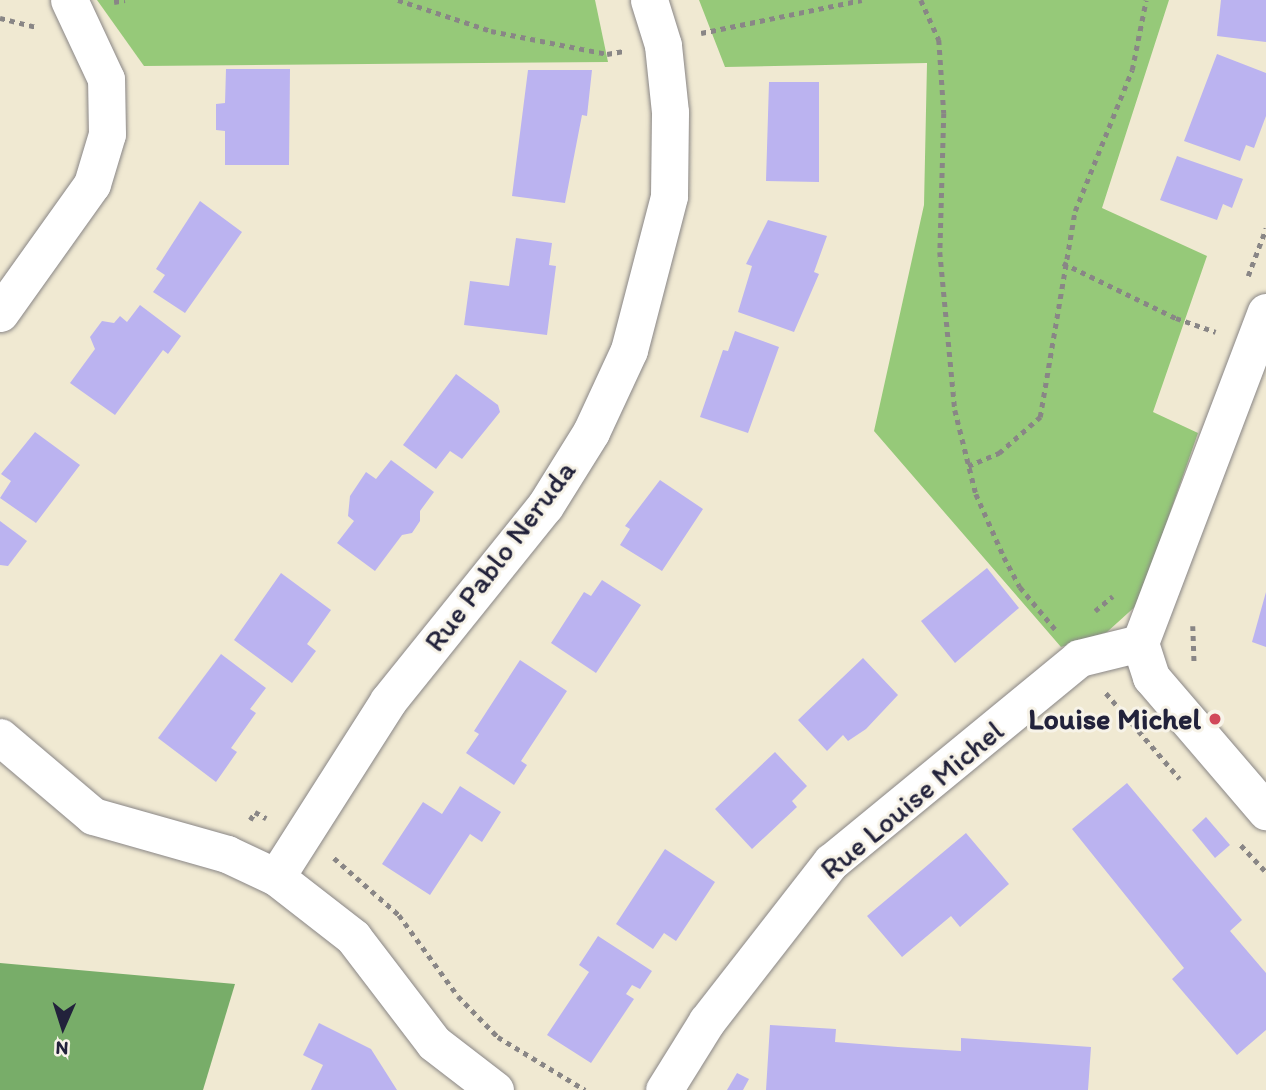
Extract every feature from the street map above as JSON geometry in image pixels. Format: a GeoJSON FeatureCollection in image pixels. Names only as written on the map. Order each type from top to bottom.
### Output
{"type":"FeatureCollection","features":[{"type":"Feature","properties":{"kind":"street"},"geometry":{"type":"LineString","coordinates":[[0,313],[92,184],[107,134],[106,79],[69,0]]}},
{"type":"Feature","properties":{"kind":"street","name":"Rue Pablo Neruda"},"geometry":{"type":"LineString","coordinates":[[276,877],[387,701],[545,506],[591,432],[629,350],[668,196],[670,111],[664,59],[649,0]]}},
{"type":"Feature","properties":{"kind":"street"},"geometry":{"type":"LineString","coordinates":[[1259,328],[1140,643],[1151,677],[1266,811]]}},
{"type":"Feature","properties":{"kind":"street","name":"Rue Louise Michel"},"geometry":{"type":"LineString","coordinates":[[664,1090],[707,1021],[831,862],[1079,658],[1140,643]]}},
{"type":"Feature","properties":{"kind":"street"},"geometry":{"type":"LineString","coordinates":[[0,737],[93,816],[227,854],[276,877],[353,937],[434,1043],[495,1090]]}},
{"type":"Feature","properties":{"kind":"path"},"geometry":{"type":"LineString","coordinates":[[921,0],[939,40],[944,113],[940,252],[948,369],[968,466],[1020,587],[1107,694],[1185,783]]}},
{"type":"Feature","properties":{"kind":"path"},"geometry":{"type":"LineString","coordinates":[[968,466],[999,453],[1040,417],[1063,263],[1075,211],[1132,70],[1146,0]]}},
{"type":"Feature","properties":{"kind":"path"},"geometry":{"type":"LineString","coordinates":[[1063,263],[1176,318],[1259,328]]}},
{"type":"Feature","properties":{"kind":"path"},"geometry":{"type":"LineString","coordinates":[[1095,701],[1107,694]]}},
{"type":"Feature","properties":{"kind":"path"},"geometry":{"type":"LineString","coordinates":[[1239,843],[1266,872]]}},
{"type":"Feature","properties":{"kind":"green space"},"geometry":{"type":"Polygon","coordinates":[[[97,0],[595,0],[608,62],[144,66],[97,0]]]}},
{"type":"Feature","properties":{"kind":"green space"},"geometry":{"type":"Polygon","coordinates":[[[699,0],[1169,0],[1102,208],[1207,256],[1153,412],[1198,433],[1138,604],[1107,632],[1061,647],[874,431],[924,205],[927,63],[725,67],[699,0]]]}},
{"type":"Feature","properties":{"kind":"green space"},"geometry":{"type":"Polygon","coordinates":[[[0,963],[235,984],[203,1090],[0,1090],[0,963]]]}},
{"type":"Feature","properties":{"kind":"building"},"geometry":{"type":"Polygon","coordinates":[[[1221,0],[1266,0],[1266,42],[1217,36],[1221,0]]]}},
{"type":"Feature","properties":{"kind":"building"},"geometry":{"type":"Polygon","coordinates":[[[1217,54],[1266,73],[1266,116],[1254,148],[1246,145],[1240,161],[1184,141],[1217,54]]]}},
{"type":"Feature","properties":{"kind":"building"},"geometry":{"type":"Polygon","coordinates":[[[226,69],[290,69],[289,165],[225,165],[225,131],[216,130],[216,104],[225,103],[226,69]]]}},
{"type":"Feature","properties":{"kind":"building"},"geometry":{"type":"Polygon","coordinates":[[[528,70],[592,70],[587,116],[582,115],[565,203],[512,196],[528,70]]]}},
{"type":"Feature","properties":{"kind":"building"},"geometry":{"type":"Polygon","coordinates":[[[769,82],[819,82],[819,182],[766,181],[769,82]]]}},
{"type":"Feature","properties":{"kind":"building"},"geometry":{"type":"Polygon","coordinates":[[[1177,156],[1243,179],[1232,208],[1223,204],[1217,220],[1160,200],[1177,156]]]}},
{"type":"Feature","properties":{"kind":"building"},"geometry":{"type":"Polygon","coordinates":[[[200,201],[242,232],[185,313],[153,292],[165,275],[156,269],[200,201]]]}},
{"type":"Feature","properties":{"kind":"building"},"geometry":{"type":"Polygon","coordinates":[[[768,220],[827,236],[814,272],[819,274],[794,332],[738,312],[752,266],[746,264],[768,220]]]}},
{"type":"Feature","properties":{"kind":"building"},"geometry":{"type":"Polygon","coordinates":[[[516,238],[552,243],[549,265],[556,266],[547,335],[464,325],[470,281],[509,286],[516,238]]]}},
{"type":"Feature","properties":{"kind":"building"},"geometry":{"type":"Polygon","coordinates":[[[140,305],[181,336],[168,354],[163,350],[115,415],[70,383],[95,349],[90,337],[102,321],[114,323],[120,316],[127,322],[140,305]]]}},
{"type":"Feature","properties":{"kind":"building"},"geometry":{"type":"Polygon","coordinates":[[[735,331],[779,347],[748,433],[700,417],[723,350],[728,351],[735,331]]]}},
{"type":"Feature","properties":{"kind":"building"},"geometry":{"type":"Polygon","coordinates":[[[456,374],[498,405],[500,412],[462,459],[450,451],[436,469],[403,445],[456,374]]]}},
{"type":"Feature","properties":{"kind":"building"},"geometry":{"type":"Polygon","coordinates":[[[35,432],[80,465],[36,523],[0,498],[11,481],[1,474],[35,432]]]}},
{"type":"Feature","properties":{"kind":"building"},"geometry":{"type":"Polygon","coordinates":[[[391,460],[434,492],[420,511],[420,521],[412,533],[402,535],[375,571],[337,543],[354,521],[348,516],[350,496],[366,472],[376,479],[391,460]]]}},
{"type":"Feature","properties":{"kind":"building"},"geometry":{"type":"Polygon","coordinates":[[[660,480],[703,509],[662,571],[620,545],[630,529],[625,526],[660,480]]]}},
{"type":"Feature","properties":{"kind":"building"},"geometry":{"type":"Polygon","coordinates":[[[0,521],[27,541],[8,566],[0,565],[0,521]]]}},
{"type":"Feature","properties":{"kind":"building"},"geometry":{"type":"Polygon","coordinates":[[[987,568],[1019,608],[955,663],[921,621],[987,568]]]}},
{"type":"Feature","properties":{"kind":"building"},"geometry":{"type":"Polygon","coordinates":[[[281,573],[331,610],[307,644],[316,651],[292,683],[234,640],[281,573]]]}},
{"type":"Feature","properties":{"kind":"building"},"geometry":{"type":"Polygon","coordinates":[[[602,580],[641,605],[596,673],[551,643],[584,592],[591,596],[602,580]]]}},
{"type":"Feature","properties":{"kind":"building"},"geometry":{"type":"Polygon","coordinates":[[[1266,592],[1266,647],[1252,642],[1266,592]]]}},
{"type":"Feature","properties":{"kind":"building"},"geometry":{"type":"Polygon","coordinates":[[[221,654],[266,688],[250,709],[256,713],[231,748],[237,752],[216,782],[158,738],[221,654]]]}},
{"type":"Feature","properties":{"kind":"building"},"geometry":{"type":"Polygon","coordinates":[[[863,658],[898,695],[866,729],[848,741],[843,735],[827,751],[798,720],[863,658]]]}},
{"type":"Feature","properties":{"kind":"building"},"geometry":{"type":"Polygon","coordinates":[[[520,660],[567,691],[521,761],[527,765],[514,785],[466,753],[479,734],[474,731],[520,660]]]}},
{"type":"Feature","properties":{"kind":"building"},"geometry":{"type":"Polygon","coordinates":[[[775,752],[807,786],[792,801],[797,807],[752,849],[715,809],[775,752]]]}},
{"type":"Feature","properties":{"kind":"building"},"geometry":{"type":"Polygon","coordinates":[[[1127,783],[1242,920],[1230,931],[1266,973],[1266,1030],[1237,1055],[1172,979],[1184,968],[1072,829],[1127,783]]]}},
{"type":"Feature","properties":{"kind":"building"},"geometry":{"type":"Polygon","coordinates":[[[460,786],[501,812],[482,842],[470,834],[430,895],[382,864],[423,802],[442,814],[460,786]]]}},
{"type":"Feature","properties":{"kind":"building"},"geometry":{"type":"Polygon","coordinates":[[[1206,817],[1230,845],[1215,858],[1192,830],[1206,817]]]}},
{"type":"Feature","properties":{"kind":"building"},"geometry":{"type":"Polygon","coordinates":[[[966,833],[1009,884],[960,927],[951,916],[902,957],[867,916],[966,833]]]}},
{"type":"Feature","properties":{"kind":"building"},"geometry":{"type":"Polygon","coordinates":[[[665,849],[715,882],[676,941],[664,933],[653,949],[616,924],[665,849]]]}},
{"type":"Feature","properties":{"kind":"building"},"geometry":{"type":"Polygon","coordinates":[[[598,936],[652,971],[640,989],[632,985],[626,994],[634,999],[591,1063],[547,1035],[589,972],[579,965],[598,936]]]}},
{"type":"Feature","properties":{"kind":"building"},"geometry":{"type":"Polygon","coordinates":[[[319,1023],[371,1049],[397,1090],[311,1090],[323,1065],[303,1055],[319,1023]]]}},
{"type":"Feature","properties":{"kind":"building"},"geometry":{"type":"Polygon","coordinates":[[[770,1025],[836,1029],[835,1042],[898,1047],[961,1051],[961,1038],[1091,1047],[1088,1090],[766,1090],[770,1025]]]}},
{"type":"Feature","properties":{"kind":"building"},"geometry":{"type":"Polygon","coordinates":[[[737,1073],[749,1079],[743,1090],[727,1090],[737,1073]]]}},
{"type":"Feature","properties":{"kind":"place","name":"Louise Michel"},"geometry":{"type":"Point","coordinates":[1215,719]}}]}
